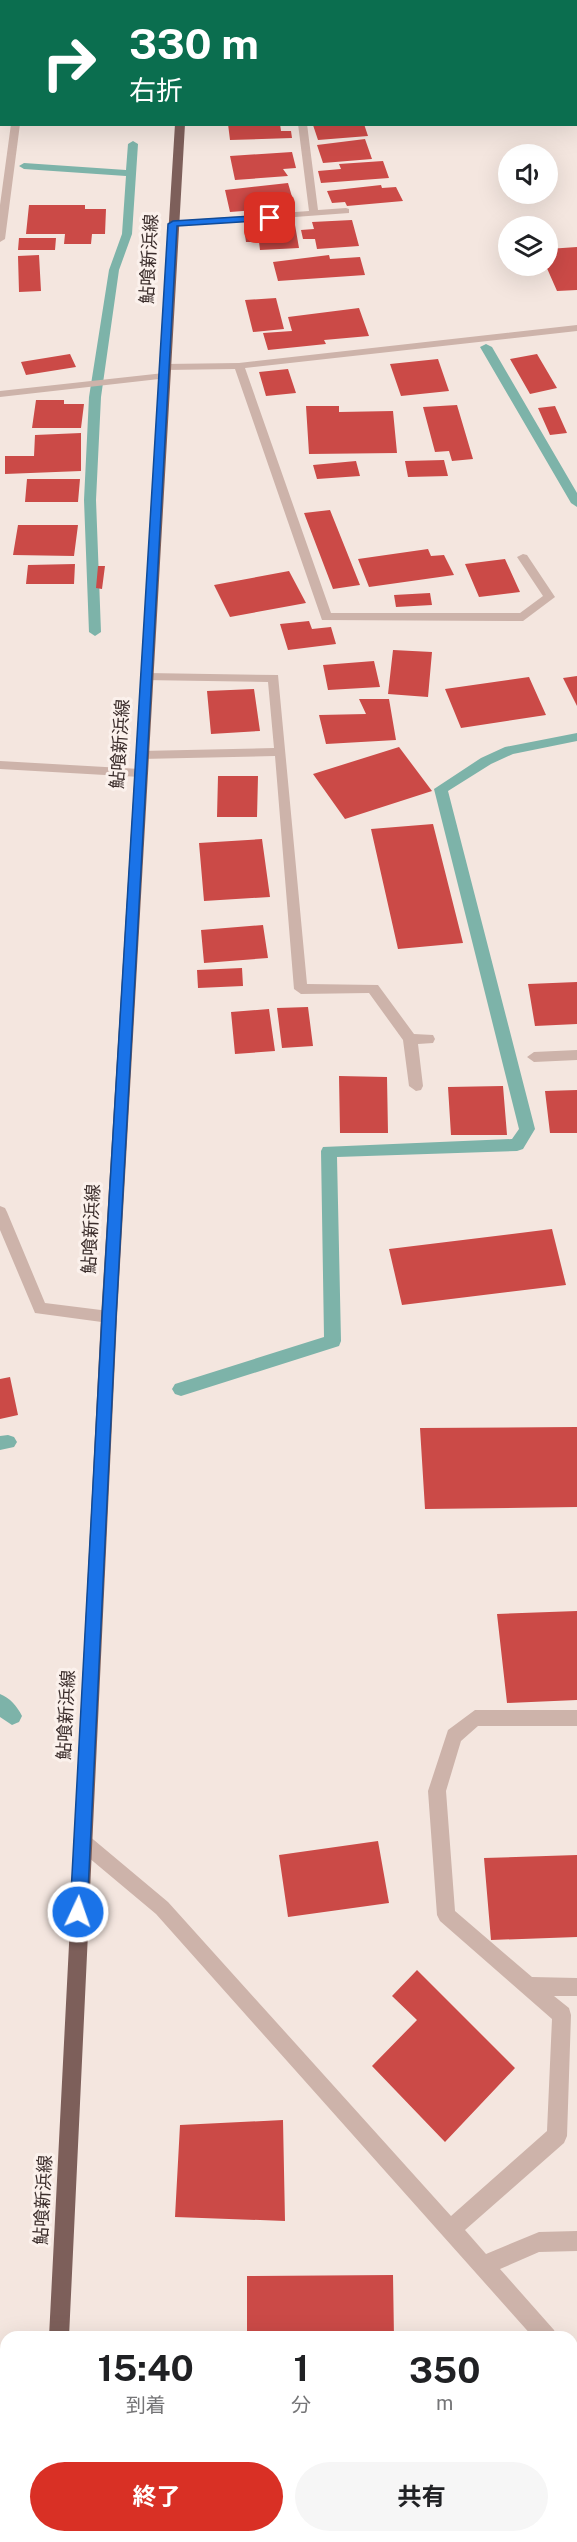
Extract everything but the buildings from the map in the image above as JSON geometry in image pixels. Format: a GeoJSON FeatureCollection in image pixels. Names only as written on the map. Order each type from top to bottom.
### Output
{"type":"FeatureCollection","features":[{"type":"Feature","properties":{"kind":"main road","name":"鮎喰新浜線"},"geometry":{"type":"LineString","coordinates":[[59,2331],[81,1841],[109,1317],[180,126]]}},
{"type":"Feature","properties":{"kind":"street"},"geometry":{"type":"LineString","coordinates":[[0,239],[5,166],[15,126]]}},
{"type":"Feature","properties":{"kind":"street"},"geometry":{"type":"LineString","coordinates":[[302,126],[314,214]]}},
{"type":"Feature","properties":{"kind":"street"},"geometry":{"type":"LineString","coordinates":[[173,224],[346,211]]}},
{"type":"Feature","properties":{"kind":"street"},"geometry":{"type":"LineString","coordinates":[[0,394],[108,382],[164,371],[239,366],[577,328]]}},
{"type":"Feature","properties":{"kind":"street"},"geometry":{"type":"LineString","coordinates":[[239,366],[326,618],[523,617],[549,597],[523,557]]}},
{"type":"Feature","properties":{"kind":"street"},"geometry":{"type":"LineString","coordinates":[[147,677],[274,678],[301,989],[373,987],[410,1039],[416,1086]]}},
{"type":"Feature","properties":{"kind":"street"},"geometry":{"type":"LineString","coordinates":[[141,755],[280,752]]}},
{"type":"Feature","properties":{"kind":"street"},"geometry":{"type":"LineString","coordinates":[[0,765],[140,773]]}},
{"type":"Feature","properties":{"kind":"street"},"geometry":{"type":"LineString","coordinates":[[410,1039],[428,1039]]}},
{"type":"Feature","properties":{"kind":"street"},"geometry":{"type":"LineString","coordinates":[[534,1057],[577,1055]]}},
{"type":"Feature","properties":{"kind":"street"},"geometry":{"type":"LineString","coordinates":[[0,1212],[40,1309],[109,1317]]}},
{"type":"Feature","properties":{"kind":"street"},"geometry":{"type":"LineString","coordinates":[[451,2229],[557,2136],[562,2015],[446,1915],[437,1791],[454,1736],[475,1718],[577,1718]]}},
{"type":"Feature","properties":{"kind":"street"},"geometry":{"type":"LineString","coordinates":[[81,1841],[162,1908],[543,2331]]}},
{"type":"Feature","properties":{"kind":"street"},"geometry":{"type":"LineString","coordinates":[[528,1986],[577,1987]]}},
{"type":"Feature","properties":{"kind":"street"},"geometry":{"type":"LineString","coordinates":[[483,2266],[539,2242],[577,2241]]}},
{"type":"Feature","properties":{"kind":"waterway"},"geometry":{"type":"LineString","coordinates":[[95,632],[90,500],[95,397],[114,270],[127,234],[133,144]]}},
{"type":"Feature","properties":{"kind":"waterway"},"geometry":{"type":"LineString","coordinates":[[24,166],[131,173]]}},
{"type":"Feature","properties":{"kind":"waterway"},"geometry":{"type":"LineString","coordinates":[[486,347],[577,503]]}},
{"type":"Feature","properties":{"kind":"waterway"},"geometry":{"type":"LineString","coordinates":[[181,1389],[333,1341],[329,1151],[517,1145],[527,1129],[441,789],[486,761],[510,750],[577,737]]}},
{"type":"Feature","properties":{"kind":"waterway"},"geometry":{"type":"LineString","coordinates":[[0,1443],[8,1442]]}},
{"type":"Feature","properties":{"kind":"waterway"},"geometry":{"type":"LineString","coordinates":[[0,1703],[12,1716]]}},
{"type":"Feature","properties":{"kind":"route"},"geometry":{"type":"LineString","coordinates":[[78,1912],[109,1317],[173,224],[204,224],[270,218]]}}]}
